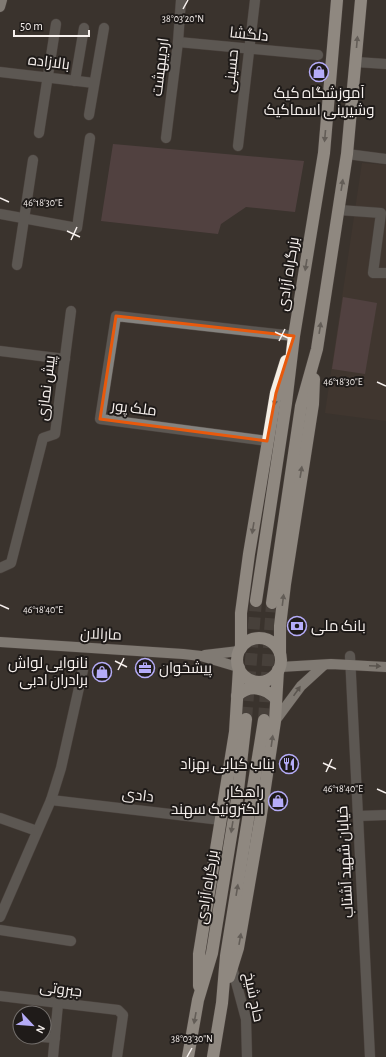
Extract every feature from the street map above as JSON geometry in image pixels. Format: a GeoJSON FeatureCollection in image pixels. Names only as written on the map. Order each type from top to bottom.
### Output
{"type":"FeatureCollection","features":[{"type":"Feature","properties":{"kind":"highway","name":"بزرگراه آزادی"},"geometry":{"type":"LineString","coordinates":[[256,601],[286,403],[294,336],[324,153],[338,0]]}},
{"type":"Feature","properties":{"kind":"highway"},"geometry":{"type":"LineString","coordinates":[[222,1003],[238,948],[260,821],[269,721],[276,699],[280,653],[280,626],[312,404],[317,348],[347,154],[361,0]]}},
{"type":"Feature","properties":{"kind":"highway"},"geometry":{"type":"LineString","coordinates":[[198,1000],[199,954],[235,732],[241,613],[249,554],[276,393],[294,336]]}},
{"type":"Feature","properties":{"kind":"highway"},"geometry":{"type":"LineString","coordinates":[[272,603],[301,406],[317,348]]}},
{"type":"Feature","properties":{"kind":"highway"},"geometry":{"type":"LineString","coordinates":[[241,626],[248,631],[260,634],[270,633],[280,626]]}},
{"type":"Feature","properties":{"kind":"highway"},"geometry":{"type":"LineString","coordinates":[[240,649],[250,640],[262,638],[273,643],[280,653]]}},
{"type":"Feature","properties":{"kind":"highway"},"geometry":{"type":"LineString","coordinates":[[239,667],[246,678],[258,682],[270,679],[279,668]]}},
{"type":"Feature","properties":{"kind":"highway"},"geometry":{"type":"LineString","coordinates":[[237,696],[247,689],[255,688],[267,691],[276,699]]}},
{"type":"Feature","properties":{"kind":"highway","name":"بزرگراه آزادی"},"geometry":{"type":"LineString","coordinates":[[188,1057],[198,1000],[212,953],[237,799],[246,719]]}},
{"type":"Feature","properties":{"kind":"highway","name":"بزرگراه آزادی"},"geometry":{"type":"LineString","coordinates":[[213,1057],[222,1003],[226,956],[269,721]]}},
{"type":"Feature","properties":{"kind":"main road"},"geometry":{"type":"LineString","coordinates":[[0,7],[2,0]]}},
{"type":"Feature","properties":{"kind":"main road","name":"مارالان"},"geometry":{"type":"LineString","coordinates":[[0,642],[202,656],[239,667]]}},
{"type":"Feature","properties":{"kind":"main road","name":"مارالان"},"geometry":{"type":"LineString","coordinates":[[202,656],[240,649]]}},
{"type":"Feature","properties":{"kind":"main road"},"geometry":{"type":"LineString","coordinates":[[279,668],[350,660],[386,667]]}},
{"type":"Feature","properties":{"kind":"main road"},"geometry":{"type":"LineString","coordinates":[[269,721],[301,686],[324,664]]}},
{"type":"Feature","properties":{"kind":"street","name":"اردیبهشت"},"geometry":{"type":"LineString","coordinates":[[166,138],[178,42],[181,0]]}},
{"type":"Feature","properties":{"kind":"street","name":"حسینی"},"geometry":{"type":"LineString","coordinates":[[238,146],[248,49],[255,0]]}},
{"type":"Feature","properties":{"kind":"street"},"geometry":{"type":"LineString","coordinates":[[39,133],[56,24]]}},
{"type":"Feature","properties":{"kind":"street"},"geometry":{"type":"LineString","coordinates":[[75,81],[84,28]]}},
{"type":"Feature","properties":{"kind":"street"},"geometry":{"type":"LineString","coordinates":[[89,114],[104,28]]}},
{"type":"Feature","properties":{"kind":"street","name":"دلگشا"},"geometry":{"type":"LineString","coordinates":[[178,42],[318,55]]}},
{"type":"Feature","properties":{"kind":"street"},"geometry":{"type":"LineString","coordinates":[[356,62],[386,64]]}},
{"type":"Feature","properties":{"kind":"street","name":"بالازاده"},"geometry":{"type":"LineString","coordinates":[[0,72],[94,83]]}},
{"type":"Feature","properties":{"kind":"street"},"geometry":{"type":"LineString","coordinates":[[0,214],[77,228],[90,138]]}},
{"type":"Feature","properties":{"kind":"street"},"geometry":{"type":"LineString","coordinates":[[347,154],[386,159]]}},
{"type":"Feature","properties":{"kind":"street"},"geometry":{"type":"LineString","coordinates":[[18,265],[33,160]]}},
{"type":"Feature","properties":{"kind":"street"},"geometry":{"type":"LineString","coordinates":[[339,210],[381,213],[373,273],[386,273]]}},
{"type":"Feature","properties":{"kind":"street","name":"پیش نمازی"},"geometry":{"type":"LineString","coordinates":[[0,568],[11,563],[43,438],[55,434],[71,311]]}},
{"type":"Feature","properties":{"kind":"street","name":"ملک پور"},"geometry":{"type":"LineString","coordinates":[[267,440],[100,419],[116,316],[294,336]]}},
{"type":"Feature","properties":{"kind":"street"},"geometry":{"type":"LineString","coordinates":[[0,351],[65,359]]}},
{"type":"Feature","properties":{"kind":"street","name":"خیابان شهید آشتاب"},"geometry":{"type":"LineString","coordinates":[[350,660],[370,1057]]}},
{"type":"Feature","properties":{"kind":"street"},"geometry":{"type":"LineString","coordinates":[[0,918],[50,800],[61,768],[83,670]]}},
{"type":"Feature","properties":{"kind":"street","name":"دادی"},"geometry":{"type":"LineString","coordinates":[[50,800],[221,820]]}},
{"type":"Feature","properties":{"kind":"street"},"geometry":{"type":"LineString","coordinates":[[358,816],[386,815]]}},
{"type":"Feature","properties":{"kind":"street"},"geometry":{"type":"LineString","coordinates":[[0,818],[37,831]]}},
{"type":"Feature","properties":{"kind":"street"},"geometry":{"type":"LineString","coordinates":[[0,930],[71,941]]}},
{"type":"Feature","properties":{"kind":"street","name":"حاج شیخ"},"geometry":{"type":"LineString","coordinates":[[232,967],[246,1019],[247,1057]]}},
{"type":"Feature","properties":{"kind":"street","name":"جبروتی"},"geometry":{"type":"LineString","coordinates":[[0,996],[118,1010],[123,1015],[117,1057]]}},
{"type":"Feature","properties":{"kind":"street"},"geometry":{"type":"LineString","coordinates":[[53,1057],[58,1004]]}},
{"type":"Feature","properties":{"kind":"highlighted area"},"geometry":{"type":"Polygon","coordinates":[[[116,316],[294,336],[276,393],[267,441],[100,419],[116,316]]]}},
{"type":"Feature","properties":{"kind":"shaded area"},"geometry":{"type":"Polygon","coordinates":[[[113,144],[304,161],[295,212],[246,207],[221,224],[218,234],[101,221],[113,144]]]}},
{"type":"Feature","properties":{"kind":"shaded area"},"geometry":{"type":"Polygon","coordinates":[[[362,163],[386,165],[386,421],[325,413],[362,163]]]}},
{"type":"Feature","properties":{"kind":"shaded area"},"geometry":{"type":"Polygon","coordinates":[[[343,297],[377,303],[365,374],[332,369],[343,297]]]}},
{"type":"Feature","properties":{"kind":"tunnel"},"geometry":{"type":"LineString","coordinates":[[246,719],[256,601]]}},
{"type":"Feature","properties":{"kind":"tunnel"},"geometry":{"type":"LineString","coordinates":[[264,720],[272,603]]}},
{"type":"Feature","properties":{"kind":"place","name":"آموزشگاه کیک وشیرینی اسماکیک"},"geometry":{"type":"Point","coordinates":[319,72]}},
{"type":"Feature","properties":{"kind":"place","name":"بانک ملی"},"geometry":{"type":"Point","coordinates":[297,626]}},
{"type":"Feature","properties":{"kind":"place","name":"پیشخوان"},"geometry":{"type":"Point","coordinates":[145,668]}},
{"type":"Feature","properties":{"kind":"place","name":"نانوایی لواش برادران ادبی"},"geometry":{"type":"Point","coordinates":[102,672]}},
{"type":"Feature","properties":{"kind":"place","name":"بناب کبابی بهزاد"},"geometry":{"type":"Point","coordinates":[289,764]}},
{"type":"Feature","properties":{"kind":"place","name":"راهکار الکترونیک سهند"},"geometry":{"type":"Point","coordinates":[278,801]}}]}
